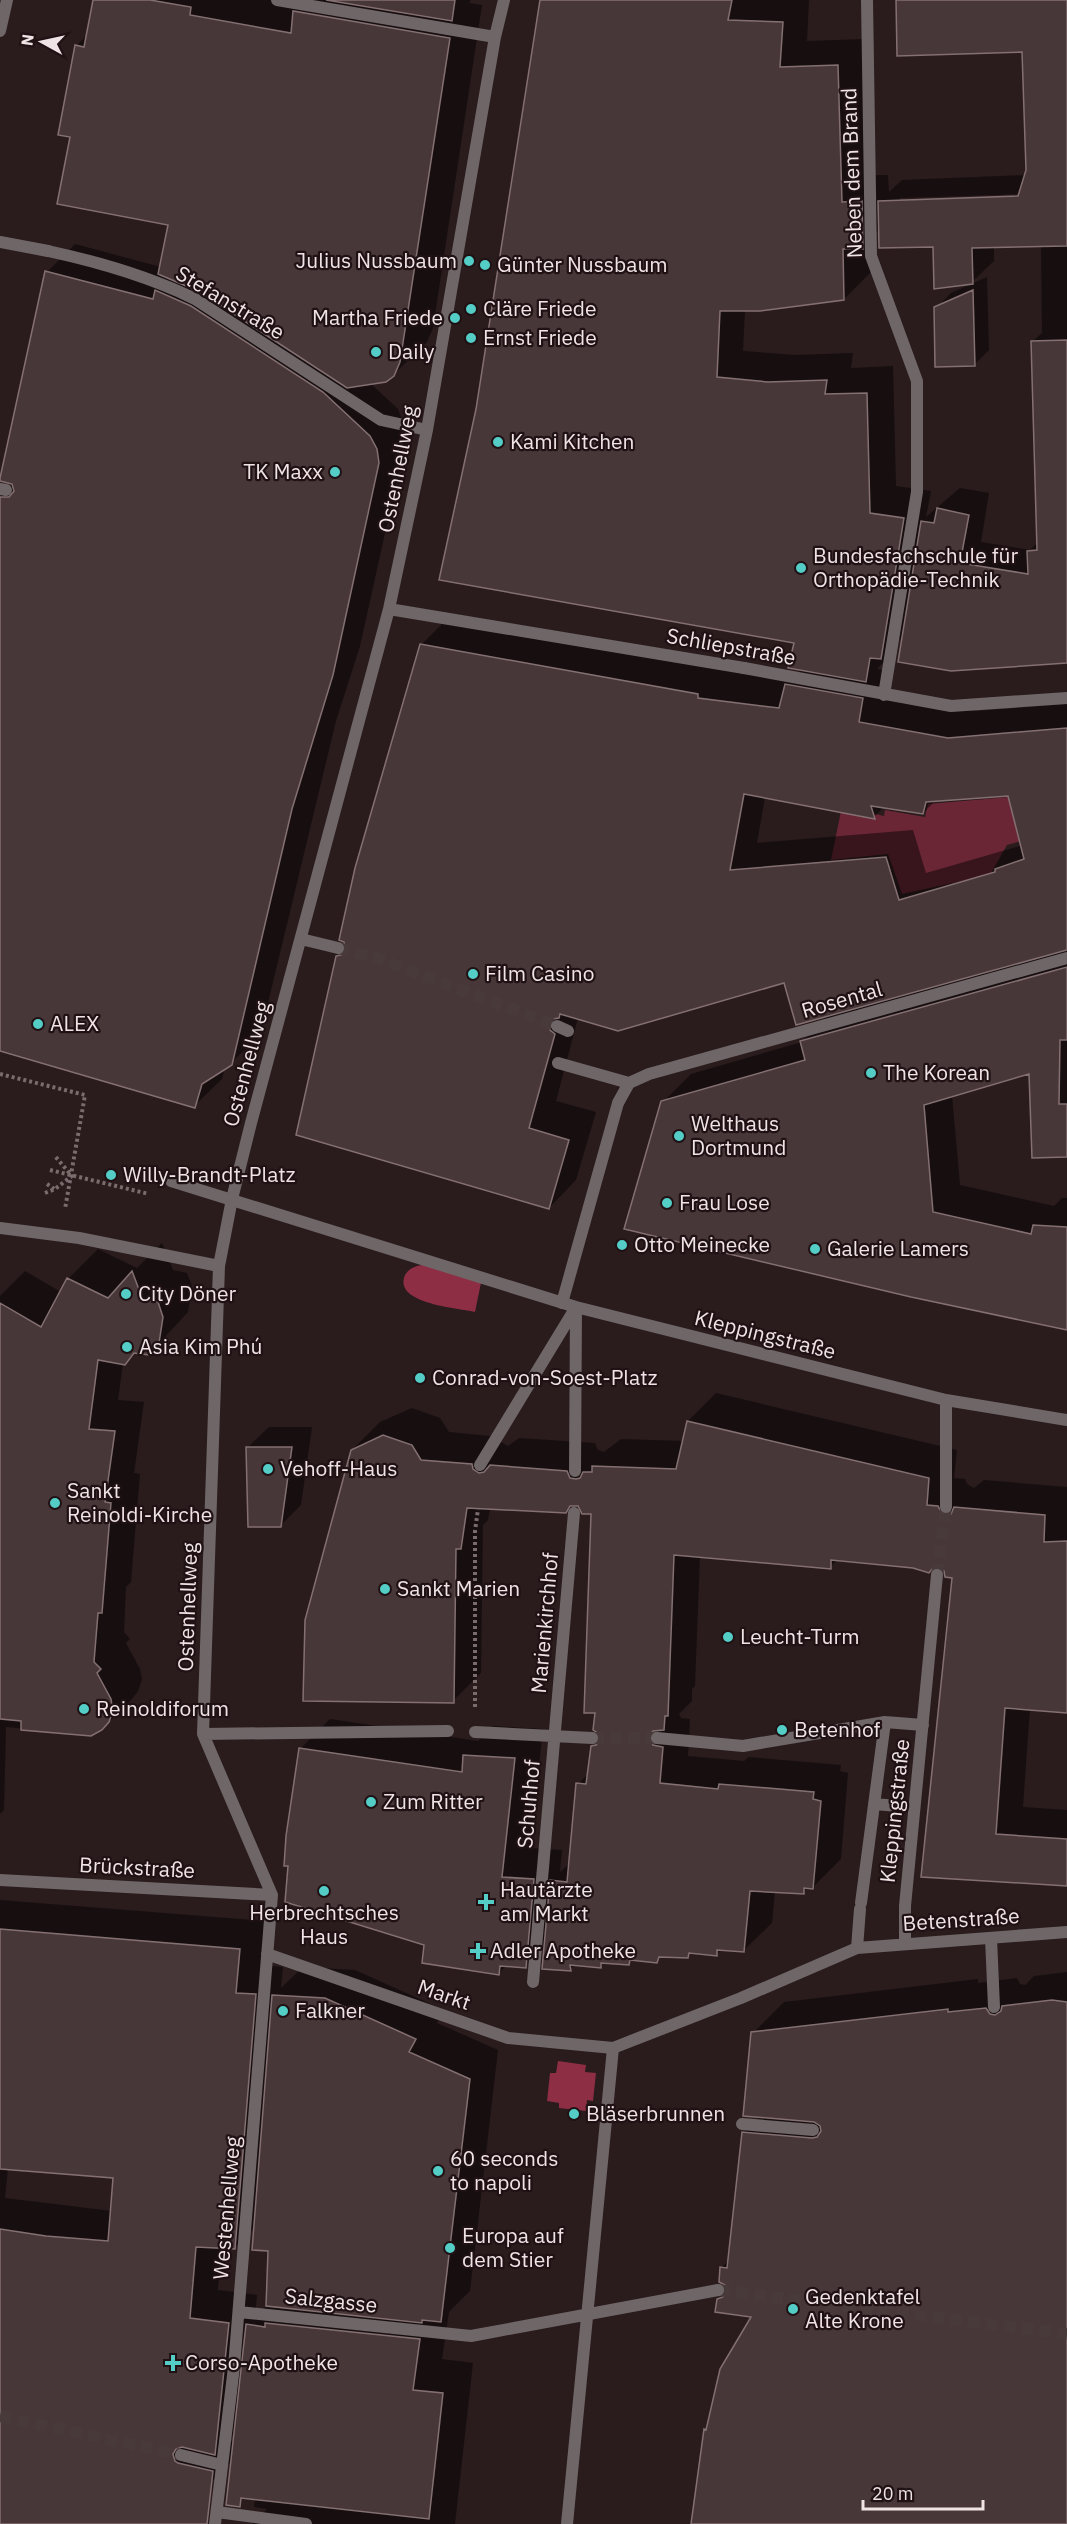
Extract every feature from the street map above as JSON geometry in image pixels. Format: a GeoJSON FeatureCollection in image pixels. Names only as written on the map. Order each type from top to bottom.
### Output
{"type":"FeatureCollection","features":[{"type":"Feature","properties":{"kind":"street"},"geometry":{"type":"LineString","coordinates":[[1,24],[7,0]]}},
{"type":"Feature","properties":{"kind":"street"},"geometry":{"type":"LineString","coordinates":[[277,0],[495,37]]}},
{"type":"Feature","properties":{"kind":"street","name":"Ostenhellweg"},"geometry":{"type":"LineString","coordinates":[[272,1895],[203,1734],[219,1266],[232,1198],[389,609],[427,430],[495,37],[504,0]]}},
{"type":"Feature","properties":{"kind":"street","name":"Neben dem Brand"},"geometry":{"type":"LineString","coordinates":[[867,0],[871,256],[917,381],[917,492],[884,694]]}},
{"type":"Feature","properties":{"kind":"street","name":"Stefanstraße"},"geometry":{"type":"LineString","coordinates":[[0,242],[102,262],[173,288],[195,299],[381,420],[427,430]]}},
{"type":"Feature","properties":{"kind":"street","name":"Schliepstraße"},"geometry":{"type":"LineString","coordinates":[[389,609],[744,668],[951,706],[1067,698]]}},
{"type":"Feature","properties":{"kind":"street"},"geometry":{"type":"LineString","coordinates":[[301,939],[338,948]]}},
{"type":"Feature","properties":{"kind":"street","name":"Rosental"},"geometry":{"type":"LineString","coordinates":[[629,1083],[660,1071],[1067,958]]}},
{"type":"Feature","properties":{"kind":"street"},"geometry":{"type":"LineString","coordinates":[[558,1063],[629,1083],[618,1103],[562,1303]]}},
{"type":"Feature","properties":{"kind":"street"},"geometry":{"type":"LineString","coordinates":[[171,1181],[232,1198]]}},
{"type":"Feature","properties":{"kind":"street","name":"Kleppingstraße"},"geometry":{"type":"LineString","coordinates":[[232,1198],[576,1307],[946,1400],[1067,1420]]}},
{"type":"Feature","properties":{"kind":"street"},"geometry":{"type":"LineString","coordinates":[[0,1228],[60,1236],[219,1266]]}},
{"type":"Feature","properties":{"kind":"street"},"geometry":{"type":"LineString","coordinates":[[480,1465],[576,1307]]}},
{"type":"Feature","properties":{"kind":"street"},"geometry":{"type":"LineString","coordinates":[[575,1471],[576,1307]]}},
{"type":"Feature","properties":{"kind":"street"},"geometry":{"type":"LineString","coordinates":[[946,1400],[946,1507]]}},
{"type":"Feature","properties":{"kind":"street","name":"Marienkirchhof"},"geometry":{"type":"LineString","coordinates":[[555,1737],[574,1513]]}},
{"type":"Feature","properties":{"kind":"street","name":"Kleppingstraße"},"geometry":{"type":"LineString","coordinates":[[905,1944],[905,1807],[923,1725],[938,1575]]}},
{"type":"Feature","properties":{"kind":"street"},"geometry":{"type":"LineString","coordinates":[[657,1738],[743,1746],[885,1722],[923,1725]]}},
{"type":"Feature","properties":{"kind":"street"},"geometry":{"type":"LineString","coordinates":[[857,1948],[885,1722]]}},
{"type":"Feature","properties":{"kind":"street"},"geometry":{"type":"LineString","coordinates":[[203,1734],[448,1731]]}},
{"type":"Feature","properties":{"kind":"street"},"geometry":{"type":"LineString","coordinates":[[475,1732],[592,1737]]}},
{"type":"Feature","properties":{"kind":"street","name":"Schuhhof"},"geometry":{"type":"LineString","coordinates":[[533,1982],[555,1737]]}},
{"type":"Feature","properties":{"kind":"street"},"geometry":{"type":"LineString","coordinates":[[874,1804],[905,1807]]}},
{"type":"Feature","properties":{"kind":"street","name":"Brückstraße"},"geometry":{"type":"LineString","coordinates":[[0,1880],[272,1895]]}},
{"type":"Feature","properties":{"kind":"street","name":"Westenhellweg"},"geometry":{"type":"LineString","coordinates":[[216,2518],[239,2312],[272,1895]]}},
{"type":"Feature","properties":{"kind":"street","name":"Betenstraße"},"geometry":{"type":"LineString","coordinates":[[741,1998],[857,1948],[1067,1932]]}},
{"type":"Feature","properties":{"kind":"street"},"geometry":{"type":"LineString","coordinates":[[992,1938],[994,2007]]}},
{"type":"Feature","properties":{"kind":"street","name":"Markt"},"geometry":{"type":"LineString","coordinates":[[267,1954],[508,2038],[613,2048],[741,1998]]}},
{"type":"Feature","properties":{"kind":"street"},"geometry":{"type":"LineString","coordinates":[[567,2524],[613,2048]]}},
{"type":"Feature","properties":{"kind":"street"},"geometry":{"type":"LineString","coordinates":[[742,2124],[813,2130]]}},
{"type":"Feature","properties":{"kind":"street"},"geometry":{"type":"LineString","coordinates":[[589,2313],[718,2290]]}},
{"type":"Feature","properties":{"kind":"street","name":"Salzgasse"},"geometry":{"type":"LineString","coordinates":[[239,2312],[471,2336],[589,2313]]}},
{"type":"Feature","properties":{"kind":"street"},"geometry":{"type":"LineString","coordinates":[[181,2455],[222,2465]]}},
{"type":"Feature","properties":{"kind":"street"},"geometry":{"type":"LineString","coordinates":[[216,2518],[306,2524]]}},
{"type":"Feature","properties":{"kind":"path"},"geometry":{"type":"LineString","coordinates":[[0,1074],[85,1095],[60,1236]]}},
{"type":"Feature","properties":{"kind":"path"},"geometry":{"type":"LineString","coordinates":[[54,1155],[72,1176]]}},
{"type":"Feature","properties":{"kind":"path"},"geometry":{"type":"LineString","coordinates":[[50,1170],[156,1196]]}},
{"type":"Feature","properties":{"kind":"path"},"geometry":{"type":"LineString","coordinates":[[45,1193],[55,1189],[72,1176]]}},
{"type":"Feature","properties":{"kind":"path"},"geometry":{"type":"LineString","coordinates":[[47,1184],[55,1189]]}},
{"type":"Feature","properties":{"kind":"path"},"geometry":{"type":"LineString","coordinates":[[475,1732],[475,1538],[478,1509]]}},
{"type":"Feature","properties":{"kind":"shaded area"},"geometry":{"type":"Polygon","coordinates":[[[1032,795],[1036,837],[1007,845],[990,875],[902,894],[888,854],[831,860],[842,806],[884,816],[885,810],[925,817],[928,804],[1032,795]]]}},
{"type":"Feature","properties":{"kind":"shaded area"},"geometry":{"type":"Polygon","coordinates":[[[422,1265],[482,1278],[475,1312],[430,1303],[410,1294],[404,1287],[405,1275],[416,1266],[422,1265]]]}},
{"type":"Feature","properties":{"kind":"shaded area","name":"Bläserbrunnen"},"geometry":{"type":"Polygon","coordinates":[[[558,2061],[586,2065],[585,2072],[596,2073],[593,2101],[587,2100],[586,2111],[559,2108],[559,2103],[547,2101],[550,2073],[556,2073],[558,2061]]]}},
{"type":"Feature","properties":{"kind":"building"},"geometry":{"type":"Polygon","coordinates":[[[93,0],[150,0],[191,7],[190,15],[291,33],[293,11],[450,38],[400,362],[394,376],[386,382],[347,388],[200,292],[158,274],[168,225],[57,204],[70,137],[58,135],[75,45],[84,47],[93,0]]]}},
{"type":"Feature","properties":{"kind":"building"},"geometry":{"type":"Polygon","coordinates":[[[326,0],[455,0],[452,21],[326,0]]]}},
{"type":"Feature","properties":{"kind":"building"},"geometry":{"type":"Polygon","coordinates":[[[540,0],[732,0],[728,20],[783,22],[780,67],[838,65],[842,202],[862,201],[863,249],[843,249],[844,300],[760,311],[720,311],[717,377],[768,382],[827,380],[825,394],[867,393],[870,513],[904,518],[881,659],[870,658],[866,682],[788,668],[794,643],[439,580],[476,409],[540,0]]]}},
{"type":"Feature","properties":{"kind":"building"},"geometry":{"type":"Polygon","coordinates":[[[896,0],[1067,0],[1067,246],[972,248],[973,284],[934,289],[933,247],[879,248],[878,201],[1018,196],[1026,170],[1022,52],[897,56],[896,0]]]}},
{"type":"Feature","properties":{"kind":"building"},"geometry":{"type":"Polygon","coordinates":[[[45,271],[153,299],[155,290],[191,306],[323,392],[370,436],[377,449],[379,463],[333,675],[292,809],[232,1065],[202,1084],[195,1108],[0,1051],[0,497],[9,497],[14,491],[12,484],[0,481],[0,478],[45,271]]]}},
{"type":"Feature","properties":{"kind":"building"},"geometry":{"type":"Polygon","coordinates":[[[973,290],[975,366],[935,367],[934,307],[973,290]]]}},
{"type":"Feature","properties":{"kind":"building"},"geometry":{"type":"Polygon","coordinates":[[[1067,340],[1067,663],[951,671],[898,662],[921,521],[934,523],[937,508],[969,515],[960,563],[1028,574],[1027,551],[1037,550],[1031,341],[1067,340]]]}},
{"type":"Feature","properties":{"kind":"building"},"geometry":{"type":"Polygon","coordinates":[[[420,644],[698,694],[698,698],[779,708],[785,684],[863,698],[859,722],[948,738],[1067,728],[1067,950],[796,1025],[784,983],[618,1031],[560,1014],[559,1018],[549,1023],[550,1030],[555,1034],[529,1128],[569,1140],[549,1209],[296,1135],[336,956],[344,954],[346,949],[344,942],[339,940],[355,868],[420,644]],[[744,794],[730,870],[886,857],[899,900],[995,872],[995,869],[1024,859],[1008,796],[926,802],[923,814],[871,806],[875,819],[744,794]]]}},
{"type":"Feature","properties":{"kind":"building"},"geometry":{"type":"Polygon","coordinates":[[[1067,967],[1067,1040],[1060,1040],[1059,1104],[1067,1104],[1067,1157],[1032,1158],[1029,1074],[924,1105],[933,1212],[1031,1234],[1033,1225],[1067,1227],[1067,1330],[911,1297],[624,1229],[661,1101],[805,1060],[800,1041],[1067,967]]]}},
{"type":"Feature","properties":{"kind":"building","name":"Sankt Reinoldi-Kirche"},"geometry":{"type":"Polygon","coordinates":[[[132,1271],[143,1300],[158,1302],[163,1317],[159,1343],[149,1355],[134,1353],[125,1365],[98,1360],[89,1429],[115,1431],[105,1502],[111,1503],[102,1613],[98,1613],[94,1662],[101,1669],[97,1673],[111,1699],[113,1711],[109,1722],[102,1730],[91,1736],[21,1730],[21,1721],[0,1719],[0,1303],[41,1327],[67,1278],[108,1298],[132,1271]]]}},
{"type":"Feature","properties":{"kind":"building"},"geometry":{"type":"Polygon","coordinates":[[[687,1421],[929,1478],[927,1505],[938,1506],[942,1514],[951,1514],[954,1507],[1045,1515],[1044,1542],[1067,1541],[1067,1713],[1005,1708],[996,1834],[1067,1839],[1067,1886],[921,1877],[952,1578],[945,1577],[944,1571],[938,1567],[933,1568],[929,1573],[913,1568],[831,1560],[831,1569],[674,1555],[668,1716],[665,1716],[664,1730],[653,1731],[649,1738],[653,1745],[663,1747],[660,1783],[718,1789],[719,1784],[814,1792],[813,1799],[821,1801],[813,1889],[804,1888],[804,1894],[750,1891],[744,1952],[717,1950],[717,1956],[689,1953],[688,1958],[659,1957],[657,1963],[630,1960],[629,1965],[601,1963],[601,1968],[570,1965],[571,1971],[542,1969],[550,1880],[567,1882],[576,1783],[586,1784],[591,1746],[596,1745],[600,1739],[599,1734],[593,1730],[595,1713],[584,1713],[591,1514],[582,1514],[578,1506],[570,1506],[566,1513],[467,1508],[461,1549],[456,1549],[454,1703],[303,1701],[305,1620],[351,1450],[383,1435],[412,1445],[421,1460],[472,1464],[473,1469],[479,1473],[484,1472],[490,1465],[567,1471],[570,1478],[576,1479],[580,1478],[583,1472],[592,1472],[592,1466],[676,1469],[687,1421]]]}},
{"type":"Feature","properties":{"kind":"building","name":"Vehoff-Haus"},"geometry":{"type":"Polygon","coordinates":[[[246,1447],[292,1447],[281,1527],[248,1527],[246,1447]]]}},
{"type":"Feature","properties":{"kind":"building"},"geometry":{"type":"Polygon","coordinates":[[[299,1748],[462,1772],[463,1755],[515,1758],[502,1877],[534,1879],[526,1968],[500,1966],[499,1975],[422,1963],[424,1945],[285,1902],[288,1866],[284,1866],[286,1836],[299,1748]]]}},
{"type":"Feature","properties":{"kind":"building"},"geometry":{"type":"Polygon","coordinates":[[[0,1929],[240,1949],[236,1993],[256,1994],[235,2249],[196,2247],[190,2318],[229,2323],[215,2455],[182,2447],[176,2449],[173,2454],[178,2463],[213,2471],[207,2524],[0,2524],[0,2229],[46,2236],[108,2241],[113,2178],[0,2169],[0,1929]]]}},
{"type":"Feature","properties":{"kind":"building"},"geometry":{"type":"Polygon","coordinates":[[[272,1995],[325,1998],[416,2039],[409,2052],[470,2079],[441,2322],[422,2320],[422,2323],[266,2306],[268,2251],[252,2250],[272,1995]]]}},
{"type":"Feature","properties":{"kind":"building"},"geometry":{"type":"Polygon","coordinates":[[[1052,2000],[1067,2002],[1067,2524],[691,2524],[704,2429],[706,2430],[720,2369],[751,2317],[715,2312],[717,2299],[723,2297],[726,2292],[725,2285],[719,2282],[720,2267],[727,2268],[742,2132],[812,2138],[817,2137],[821,2131],[820,2126],[814,2122],[743,2116],[751,2032],[948,2009],[948,2012],[986,2008],[990,2014],[995,2015],[1001,2011],[1002,2006],[1052,2000]]]}},
{"type":"Feature","properties":{"kind":"building"},"geometry":{"type":"Polygon","coordinates":[[[265,2323],[420,2339],[413,2390],[443,2393],[429,2519],[241,2498],[240,2507],[226,2505],[246,2324],[265,2327],[265,2323]]]}},
{"type":"Feature","properties":{"kind":"tunnel"},"geometry":{"type":"LineString","coordinates":[[338,948],[374,957],[557,1026]]}},
{"type":"Feature","properties":{"kind":"tunnel"},"geometry":{"type":"LineString","coordinates":[[937,1575],[946,1507]]}},
{"type":"Feature","properties":{"kind":"tunnel"},"geometry":{"type":"LineString","coordinates":[[592,1738],[657,1738]]}},
{"type":"Feature","properties":{"kind":"tunnel"},"geometry":{"type":"LineString","coordinates":[[718,2290],[1067,2334]]}},
{"type":"Feature","properties":{"kind":"tunnel"},"geometry":{"type":"LineString","coordinates":[[0,2416],[181,2455]]}},
{"type":"Feature","properties":{"kind":"place","name":"Julius Nussbaum"},"geometry":{"type":"Point","coordinates":[469,261]}},
{"type":"Feature","properties":{"kind":"place","name":"Günter Nussbaum"},"geometry":{"type":"Point","coordinates":[485,265]}},
{"type":"Feature","properties":{"kind":"place","name":"Cläre Friede"},"geometry":{"type":"Point","coordinates":[471,309]}},
{"type":"Feature","properties":{"kind":"place","name":"Martha Friede"},"geometry":{"type":"Point","coordinates":[455,318]}},
{"type":"Feature","properties":{"kind":"place","name":"Ernst Friede"},"geometry":{"type":"Point","coordinates":[471,338]}},
{"type":"Feature","properties":{"kind":"place","name":"Daily"},"geometry":{"type":"Point","coordinates":[376,352]}},
{"type":"Feature","properties":{"kind":"place","name":"Kami Kitchen"},"geometry":{"type":"Point","coordinates":[498,442]}},
{"type":"Feature","properties":{"kind":"place","name":"TK Maxx"},"geometry":{"type":"Point","coordinates":[335,472]}},
{"type":"Feature","properties":{"kind":"place","name":"Bundesfachschule für Orthopädie-Technik"},"geometry":{"type":"Point","coordinates":[801,568]}},
{"type":"Feature","properties":{"kind":"place","name":"Film Casino"},"geometry":{"type":"Point","coordinates":[473,974]}},
{"type":"Feature","properties":{"kind":"place","name":"ALEX"},"geometry":{"type":"Point","coordinates":[38,1024]}},
{"type":"Feature","properties":{"kind":"place","name":"The Korean"},"geometry":{"type":"Point","coordinates":[871,1073]}},
{"type":"Feature","properties":{"kind":"place","name":"Welthaus Dortmund"},"geometry":{"type":"Point","coordinates":[679,1136]}},
{"type":"Feature","properties":{"kind":"place","name":"Willy-Brandt-Platz"},"geometry":{"type":"Point","coordinates":[111,1175]}},
{"type":"Feature","properties":{"kind":"place","name":"Frau Lose"},"geometry":{"type":"Point","coordinates":[667,1203]}},
{"type":"Feature","properties":{"kind":"place","name":"Otto Meinecke"},"geometry":{"type":"Point","coordinates":[622,1245]}},
{"type":"Feature","properties":{"kind":"place","name":"Galerie Lamers"},"geometry":{"type":"Point","coordinates":[815,1249]}},
{"type":"Feature","properties":{"kind":"place","name":"City Döner"},"geometry":{"type":"Point","coordinates":[126,1294]}},
{"type":"Feature","properties":{"kind":"place","name":"Asia Kim Phú"},"geometry":{"type":"Point","coordinates":[127,1347]}},
{"type":"Feature","properties":{"kind":"place","name":"Conrad-von-Soest-Platz"},"geometry":{"type":"Point","coordinates":[420,1378]}},
{"type":"Feature","properties":{"kind":"place","name":"Vehoff-Haus"},"geometry":{"type":"Point","coordinates":[268,1469]}},
{"type":"Feature","properties":{"kind":"place","name":"Sankt Reinoldi-Kirche"},"geometry":{"type":"Point","coordinates":[55,1503]}},
{"type":"Feature","properties":{"kind":"place","name":"Sankt Marien"},"geometry":{"type":"Point","coordinates":[385,1589]}},
{"type":"Feature","properties":{"kind":"place","name":"Leucht-Turm"},"geometry":{"type":"Point","coordinates":[728,1637]}},
{"type":"Feature","properties":{"kind":"place","name":"Reinoldiforum"},"geometry":{"type":"Point","coordinates":[84,1709]}},
{"type":"Feature","properties":{"kind":"place","name":"Betenhof"},"geometry":{"type":"Point","coordinates":[782,1730]}},
{"type":"Feature","properties":{"kind":"place","name":"Zum Ritter"},"geometry":{"type":"Point","coordinates":[371,1802]}},
{"type":"Feature","properties":{"kind":"place","name":"Herbrechtsches Haus"},"geometry":{"type":"Point","coordinates":[324,1891]}},
{"type":"Feature","properties":{"kind":"place","name":"Hautärzte am Markt"},"geometry":{"type":"Point","coordinates":[486,1902]}},
{"type":"Feature","properties":{"kind":"place","name":"Adler Apotheke"},"geometry":{"type":"Point","coordinates":[478,1951]}},
{"type":"Feature","properties":{"kind":"place","name":"Falkner"},"geometry":{"type":"Point","coordinates":[283,2011]}},
{"type":"Feature","properties":{"kind":"place","name":"Bläserbrunnen"},"geometry":{"type":"Point","coordinates":[574,2114]}},
{"type":"Feature","properties":{"kind":"place","name":"60 seconds to napoli"},"geometry":{"type":"Point","coordinates":[438,2171]}},
{"type":"Feature","properties":{"kind":"place","name":"Europa auf dem Stier"},"geometry":{"type":"Point","coordinates":[450,2248]}},
{"type":"Feature","properties":{"kind":"place","name":"Gedenktafel Alte Krone"},"geometry":{"type":"Point","coordinates":[793,2309]}},
{"type":"Feature","properties":{"kind":"place","name":"Corso-Apotheke"},"geometry":{"type":"Point","coordinates":[173,2363]}}]}
